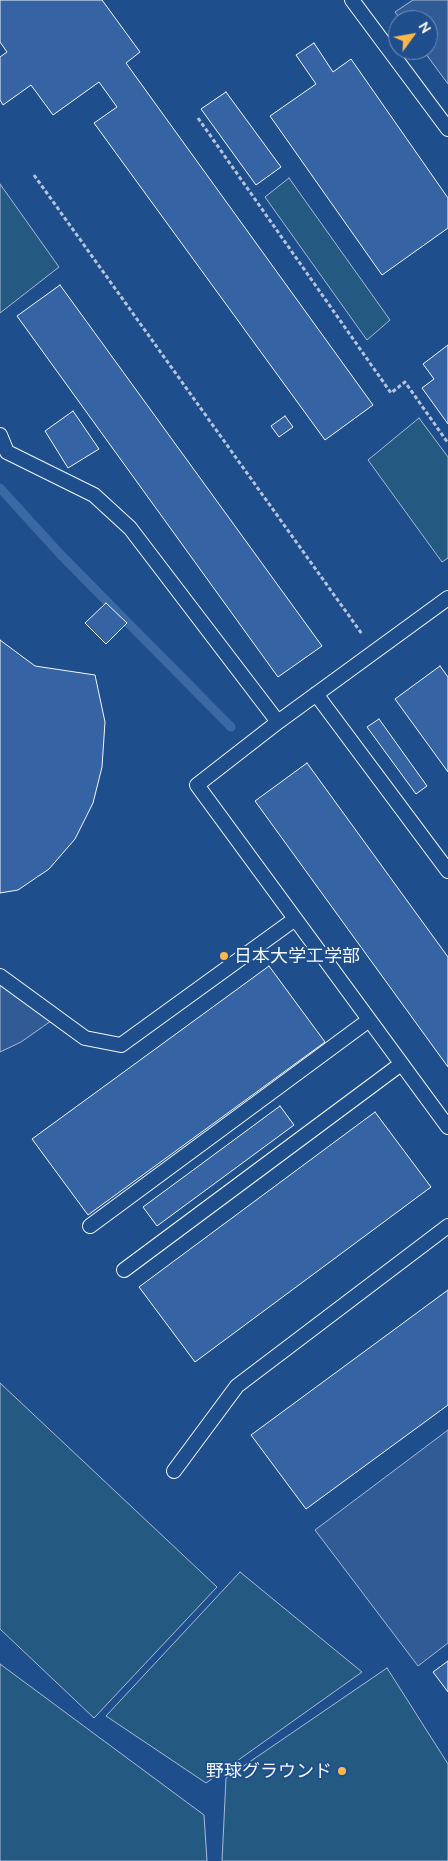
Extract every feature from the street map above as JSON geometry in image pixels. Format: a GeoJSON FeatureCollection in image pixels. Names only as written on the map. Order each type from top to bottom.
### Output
{"type":"FeatureCollection","features":[{"type":"Feature","properties":{"kind":"lane"},"geometry":{"type":"LineString","coordinates":[[352,0],[448,129]]}},
{"type":"Feature","properties":{"kind":"lane"},"geometry":{"type":"LineString","coordinates":[[0,434],[7,452],[94,496],[130,528],[278,722]]}},
{"type":"Feature","properties":{"kind":"lane"},"geometry":{"type":"LineString","coordinates":[[448,598],[278,722],[197,785],[448,1127]]}},
{"type":"Feature","properties":{"kind":"lane"},"geometry":{"type":"LineString","coordinates":[[316,694],[448,871]]}},
{"type":"Feature","properties":{"kind":"lane"},"geometry":{"type":"LineString","coordinates":[[0,976],[85,1038],[121,1045],[295,919]]}},
{"type":"Feature","properties":{"kind":"lane"},"geometry":{"type":"LineString","coordinates":[[90,1226],[369,1020]]}},
{"type":"Feature","properties":{"kind":"lane"},"geometry":{"type":"LineString","coordinates":[[124,1270],[401,1064]]}},
{"type":"Feature","properties":{"kind":"lane"},"geometry":{"type":"LineString","coordinates":[[174,1471],[237,1386],[448,1226]]}},
{"type":"Feature","properties":{"kind":"path"},"geometry":{"type":"LineString","coordinates":[[198,118],[391,393],[405,382],[448,443]]}},
{"type":"Feature","properties":{"kind":"path"},"geometry":{"type":"LineString","coordinates":[[34,175],[374,652]]}},
{"type":"Feature","properties":{"kind":"shaded area"},"geometry":{"type":"Polygon","coordinates":[[[413,0],[448,0],[448,84],[430,60],[438,60],[438,10],[398,10],[413,0]]]}},
{"type":"Feature","properties":{"kind":"shaded area"},"geometry":{"type":"Polygon","coordinates":[[[289,178],[390,320],[367,340],[265,197],[289,178]]]}},
{"type":"Feature","properties":{"kind":"shaded area"},"geometry":{"type":"Polygon","coordinates":[[[0,184],[59,267],[0,313],[0,184]]]}},
{"type":"Feature","properties":{"kind":"shaded area"},"geometry":{"type":"Polygon","coordinates":[[[419,418],[448,457],[448,558],[442,562],[368,460],[419,418]]]}},
{"type":"Feature","properties":{"kind":"shaded area"},"geometry":{"type":"Polygon","coordinates":[[[0,984],[51,1021],[21,1042],[0,1052],[0,984]]]}},
{"type":"Feature","properties":{"kind":"shaded area"},"geometry":{"type":"Polygon","coordinates":[[[0,1383],[217,1587],[94,1718],[0,1629],[0,1383]]]}},
{"type":"Feature","properties":{"kind":"shaded area"},"geometry":{"type":"Polygon","coordinates":[[[448,1430],[448,1643],[418,1666],[315,1530],[448,1430]]]}},
{"type":"Feature","properties":{"kind":"shaded area"},"geometry":{"type":"Polygon","coordinates":[[[240,1572],[362,1672],[206,1783],[106,1716],[240,1572]]]}},
{"type":"Feature","properties":{"kind":"shaded area"},"geometry":{"type":"Polygon","coordinates":[[[0,1664],[204,1815],[207,1861],[0,1861],[0,1664]]]}},
{"type":"Feature","properties":{"kind":"shaded area","name":"野球グラウンド"},"geometry":{"type":"Polygon","coordinates":[[[387,1668],[448,1764],[448,1861],[222,1861],[226,1778],[387,1668]]]}},
{"type":"Feature","properties":{"kind":"building"},"geometry":{"type":"Polygon","coordinates":[[[0,0],[102,0],[140,52],[126,63],[373,405],[325,440],[94,123],[117,107],[99,82],[53,115],[31,85],[3,105],[0,100],[0,57],[7,52],[0,42],[0,0]]]}},
{"type":"Feature","properties":{"kind":"building"},"geometry":{"type":"Polygon","coordinates":[[[314,43],[333,72],[351,59],[448,198],[448,228],[382,275],[270,116],[316,84],[296,55],[314,43]]]}},
{"type":"Feature","properties":{"kind":"building"},"geometry":{"type":"Polygon","coordinates":[[[226,92],[281,167],[256,185],[201,109],[226,92]]]}},
{"type":"Feature","properties":{"kind":"building"},"geometry":{"type":"Polygon","coordinates":[[[60,285],[322,646],[278,677],[17,316],[60,285]]]}},
{"type":"Feature","properties":{"kind":"building"},"geometry":{"type":"Polygon","coordinates":[[[448,345],[448,424],[422,388],[434,379],[423,364],[448,345]]]}},
{"type":"Feature","properties":{"kind":"building"},"geometry":{"type":"Polygon","coordinates":[[[73,411],[99,449],[68,468],[45,431],[73,411]]]}},
{"type":"Feature","properties":{"kind":"building"},"geometry":{"type":"Polygon","coordinates":[[[285,416],[293,427],[279,437],[271,426],[285,416]]]}},
{"type":"Feature","properties":{"kind":"building"},"geometry":{"type":"Polygon","coordinates":[[[106,603],[127,623],[106,644],[85,623],[106,603]]]}},
{"type":"Feature","properties":{"kind":"building"},"geometry":{"type":"Polygon","coordinates":[[[0,640],[35,666],[95,675],[105,722],[102,767],[93,803],[75,839],[49,869],[18,890],[0,893],[0,640]]]}},
{"type":"Feature","properties":{"kind":"building"},"geometry":{"type":"Polygon","coordinates":[[[440,666],[448,677],[448,772],[395,699],[440,666]]]}},
{"type":"Feature","properties":{"kind":"building"},"geometry":{"type":"Polygon","coordinates":[[[379,719],[427,786],[416,794],[367,727],[379,719]]]}},
{"type":"Feature","properties":{"kind":"building"},"geometry":{"type":"Polygon","coordinates":[[[307,763],[448,957],[448,1067],[255,801],[307,763]]]}},
{"type":"Feature","properties":{"kind":"building"},"geometry":{"type":"Polygon","coordinates":[[[269,966],[325,1042],[88,1215],[32,1139],[269,966]]]}},
{"type":"Feature","properties":{"kind":"building"},"geometry":{"type":"Polygon","coordinates":[[[280,1106],[294,1125],[157,1226],[143,1207],[280,1106]]]}},
{"type":"Feature","properties":{"kind":"building"},"geometry":{"type":"Polygon","coordinates":[[[375,1112],[431,1187],[195,1362],[139,1287],[375,1112]]]}},
{"type":"Feature","properties":{"kind":"building"},"geometry":{"type":"Polygon","coordinates":[[[448,1290],[448,1405],[306,1509],[251,1435],[448,1290]]]}},
{"type":"Feature","properties":{"kind":"building"},"geometry":{"type":"Polygon","coordinates":[[[448,1661],[448,1692],[433,1672],[448,1661]]]}},
{"type":"Feature","properties":{"kind":"waterway"},"geometry":{"type":"LineString","coordinates":[[0,488],[60,554],[231,727]]}},
{"type":"Feature","properties":{"kind":"place","name":"日本大学工学部"},"geometry":{"type":"Point","coordinates":[224,956]}},
{"type":"Feature","properties":{"kind":"place","name":"野球グラウンド"},"geometry":{"type":"Point","coordinates":[342,1771]}}]}
